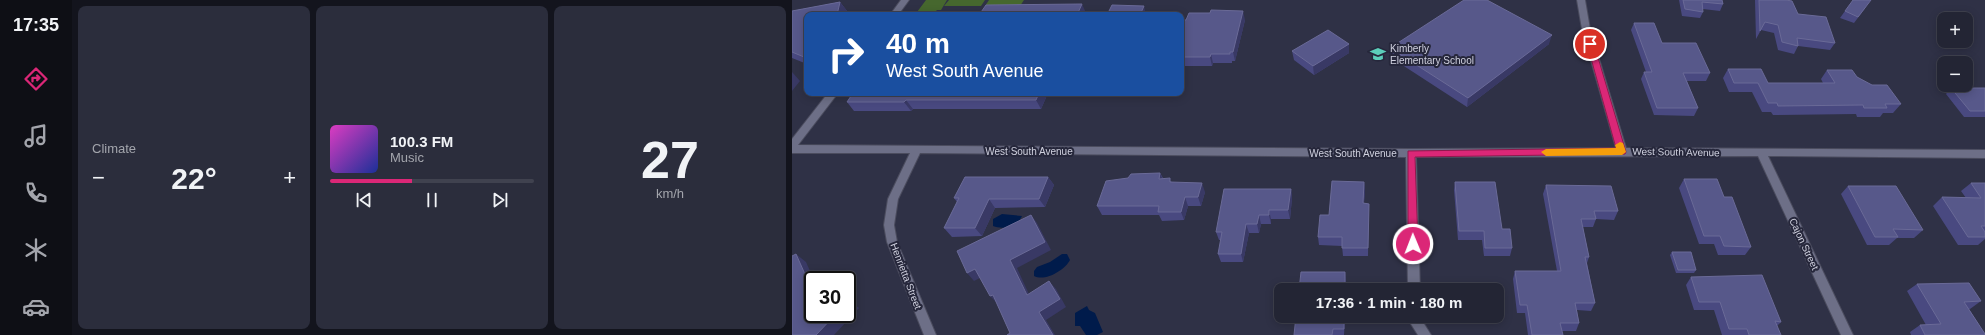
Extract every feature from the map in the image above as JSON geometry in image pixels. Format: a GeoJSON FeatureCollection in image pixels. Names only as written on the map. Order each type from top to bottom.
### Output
{"type":"FeatureCollection","features":[{"type":"Feature","properties":{"kind":"street"},"geometry":{"type":"LineString","coordinates":[[896,12],[905,0]]}},
{"type":"Feature","properties":{"kind":"street"},"geometry":{"type":"LineString","coordinates":[[1581,0],[1586,29],[1622,152]]}},
{"type":"Feature","properties":{"kind":"street"},"geometry":{"type":"LineString","coordinates":[[792,147],[831,96]]}},
{"type":"Feature","properties":{"kind":"street","name":"West South Avenue"},"geometry":{"type":"LineString","coordinates":[[792,147],[917,150],[1411,153],[1622,152],[1985,154]]}},
{"type":"Feature","properties":{"kind":"street","name":"Henrietta Street"},"geometry":{"type":"LineString","coordinates":[[917,150],[892,199],[889,225],[892,242],[930,335]]}},
{"type":"Feature","properties":{"kind":"street"},"geometry":{"type":"LineString","coordinates":[[1411,153],[1414,283]]}},
{"type":"Feature","properties":{"kind":"street","name":"Cajon Street"},"geometry":{"type":"LineString","coordinates":[[1761,153],[1847,335]]}},
{"type":"Feature","properties":{"kind":"street"},"geometry":{"type":"LineString","coordinates":[[1417,323],[1425,335]]}},
{"type":"Feature","properties":{"kind":"green space"},"geometry":{"type":"Polygon","coordinates":[[[926,0],[947,0],[941,10],[937,10],[935,12],[917,12],[926,0]]]}},
{"type":"Feature","properties":{"kind":"green space"},"geometry":{"type":"Polygon","coordinates":[[[949,0],[985,0],[981,6],[944,6],[949,0]]]}},
{"type":"Feature","properties":{"kind":"green space"},"geometry":{"type":"Polygon","coordinates":[[[989,0],[1024,0],[1020,6],[985,6],[989,0]]]}},
{"type":"Feature","properties":{"kind":"water"},"geometry":{"type":"Polygon","coordinates":[[[1002,214],[1022,216],[1017,223],[1009,227],[1001,228],[993,226],[993,219],[1002,214]]]}},
{"type":"Feature","properties":{"kind":"water"},"geometry":{"type":"Polygon","coordinates":[[[1062,254],[1067,254],[1070,260],[1064,268],[1049,276],[1034,276],[1034,271],[1037,267],[1050,262],[1062,254]]]}},
{"type":"Feature","properties":{"kind":"water"},"geometry":{"type":"Polygon","coordinates":[[[1087,306],[1089,310],[1095,313],[1103,332],[1097,335],[1086,335],[1080,326],[1075,326],[1075,313],[1087,306]]]}},
{"type":"Feature","properties":{"kind":"building"},"geometry":{"type":"Polygon","coordinates":[[[1464,0],[1487,0],[1552,35],[1468,98],[1390,48],[1464,0]]]}},
{"type":"Feature","properties":{"kind":"building"},"geometry":{"type":"Polygon","coordinates":[[[1683,0],[1722,0],[1723,4],[1702,2],[1703,12],[1685,9],[1683,0]]]}},
{"type":"Feature","properties":{"kind":"building"},"geometry":{"type":"Polygon","coordinates":[[[1759,0],[1792,1],[1798,14],[1826,17],[1835,43],[1797,38],[1798,46],[1782,42],[1778,25],[1765,22],[1760,31],[1759,0]]]}},
{"type":"Feature","properties":{"kind":"building"},"geometry":{"type":"Polygon","coordinates":[[[1853,0],[1871,0],[1858,17],[1845,11],[1853,0]]]}},
{"type":"Feature","properties":{"kind":"building"},"geometry":{"type":"Polygon","coordinates":[[[840,2],[838,12],[804,12],[804,57],[792,52],[792,11],[840,2]]]}},
{"type":"Feature","properties":{"kind":"building"},"geometry":{"type":"Polygon","coordinates":[[[1082,4],[1078,12],[981,12],[986,5],[1082,4]]]}},
{"type":"Feature","properties":{"kind":"building"},"geometry":{"type":"Polygon","coordinates":[[[1112,5],[1144,6],[1141,12],[1108,12],[1112,5]]]}},
{"type":"Feature","properties":{"kind":"building"},"geometry":{"type":"Polygon","coordinates":[[[1211,10],[1243,11],[1233,52],[1230,52],[1230,54],[1211,54],[1210,57],[1184,57],[1184,20],[1186,20],[1189,13],[1210,13],[1211,10]]]}},
{"type":"Feature","properties":{"kind":"building"},"geometry":{"type":"Polygon","coordinates":[[[1634,23],[1654,23],[1662,43],[1696,43],[1710,73],[1683,73],[1698,108],[1657,108],[1644,72],[1652,72],[1634,23]]]}},
{"type":"Feature","properties":{"kind":"building"},"geometry":{"type":"Polygon","coordinates":[[[1328,30],[1349,44],[1313,66],[1292,51],[1328,30]]]}},
{"type":"Feature","properties":{"kind":"building"},"geometry":{"type":"Polygon","coordinates":[[[1728,69],[1761,69],[1768,83],[1835,83],[1827,70],[1852,70],[1857,77],[1872,85],[1887,85],[1901,104],[1885,104],[1887,108],[1864,108],[1863,105],[1778,106],[1777,103],[1768,103],[1758,83],[1734,83],[1728,69]]]}},
{"type":"Feature","properties":{"kind":"building"},"geometry":{"type":"Polygon","coordinates":[[[1973,88],[1985,88],[1985,111],[1970,111],[1954,92],[1973,92],[1973,88]]]}},
{"type":"Feature","properties":{"kind":"building"},"geometry":{"type":"Polygon","coordinates":[[[851,96],[1038,96],[1036,100],[906,100],[904,102],[847,102],[851,96]]]}},
{"type":"Feature","properties":{"kind":"building"},"geometry":{"type":"Polygon","coordinates":[[[1160,173],[1159,179],[1170,178],[1170,182],[1202,183],[1198,197],[1185,197],[1181,212],[1158,212],[1159,206],[1097,206],[1106,181],[1128,178],[1131,174],[1160,173]]]}},
{"type":"Feature","properties":{"kind":"building"},"geometry":{"type":"Polygon","coordinates":[[[965,177],[1048,177],[1039,199],[989,199],[975,228],[944,228],[959,198],[954,198],[965,177]]]}},
{"type":"Feature","properties":{"kind":"building"},"geometry":{"type":"Polygon","coordinates":[[[1684,179],[1717,179],[1724,197],[1732,197],[1751,247],[1724,246],[1720,236],[1704,236],[1684,179]]]}},
{"type":"Feature","properties":{"kind":"building"},"geometry":{"type":"Polygon","coordinates":[[[1332,181],[1364,182],[1363,203],[1369,204],[1368,248],[1342,248],[1342,237],[1318,237],[1320,215],[1329,215],[1332,181]]]}},
{"type":"Feature","properties":{"kind":"building"},"geometry":{"type":"Polygon","coordinates":[[[1455,182],[1495,182],[1502,229],[1510,229],[1512,248],[1485,248],[1484,231],[1459,231],[1455,182]]]}},
{"type":"Feature","properties":{"kind":"building"},"geometry":{"type":"Polygon","coordinates":[[[1971,183],[1985,183],[1985,226],[1981,226],[1985,232],[1985,237],[1968,237],[1942,197],[1981,198],[1971,183]]]}},
{"type":"Feature","properties":{"kind":"building"},"geometry":{"type":"Polygon","coordinates":[[[1546,185],[1611,186],[1618,211],[1594,211],[1596,219],[1581,219],[1589,257],[1585,257],[1595,303],[1575,303],[1579,323],[1560,323],[1563,335],[1532,335],[1527,305],[1520,305],[1515,271],[1561,271],[1546,185]]]}},
{"type":"Feature","properties":{"kind":"building"},"geometry":{"type":"Polygon","coordinates":[[[1848,186],[1896,186],[1923,230],[1893,229],[1898,237],[1875,237],[1848,186]]]}},
{"type":"Feature","properties":{"kind":"building"},"geometry":{"type":"Polygon","coordinates":[[[1224,189],[1291,189],[1288,210],[1269,210],[1269,215],[1259,215],[1257,224],[1246,224],[1241,254],[1218,254],[1222,232],[1216,232],[1224,189]]]}},
{"type":"Feature","properties":{"kind":"building"},"geometry":{"type":"Polygon","coordinates":[[[1031,215],[1045,242],[1010,260],[1027,295],[1049,281],[1060,299],[1039,312],[1053,335],[1007,335],[1010,333],[993,295],[990,296],[975,269],[967,273],[957,251],[1031,215]]]}},
{"type":"Feature","properties":{"kind":"building"},"geometry":{"type":"Polygon","coordinates":[[[1672,252],[1691,252],[1696,270],[1678,270],[1672,252]]]}},
{"type":"Feature","properties":{"kind":"building"},"geometry":{"type":"Polygon","coordinates":[[[796,254],[804,272],[804,323],[827,323],[816,335],[792,335],[792,256],[796,254]]]}},
{"type":"Feature","properties":{"kind":"building"},"geometry":{"type":"Polygon","coordinates":[[[1301,272],[1345,272],[1345,283],[1300,283],[1301,272]]]}},
{"type":"Feature","properties":{"kind":"building"},"geometry":{"type":"Polygon","coordinates":[[[1762,275],[1781,322],[1775,321],[1781,335],[1749,335],[1747,329],[1729,329],[1720,302],[1699,302],[1691,277],[1762,275]]]}},
{"type":"Feature","properties":{"kind":"building"},"geometry":{"type":"Polygon","coordinates":[[[1969,283],[1981,301],[1964,302],[1985,335],[1925,335],[1920,325],[1941,324],[1917,284],[1969,283]]]}},
{"type":"Feature","properties":{"kind":"building"},"geometry":{"type":"Polygon","coordinates":[[[1295,323],[1344,323],[1344,329],[1333,329],[1332,335],[1294,335],[1295,323]]]}},
{"type":"Feature","properties":{"kind":"slow traffic"},"geometry":{"type":"LineString","coordinates":[[1546,152],[1622,152],[1620,145]]}},
{"type":"Feature","properties":{"kind":"place","name":"Kimberly Elementary School"},"geometry":{"type":"Point","coordinates":[1378,54]}},
{"type":"Feature","properties":{"kind":"route"},"geometry":{"type":"LineString","coordinates":[[1413,244],[1411,153],[1622,152],[1590,44]]}}]}
